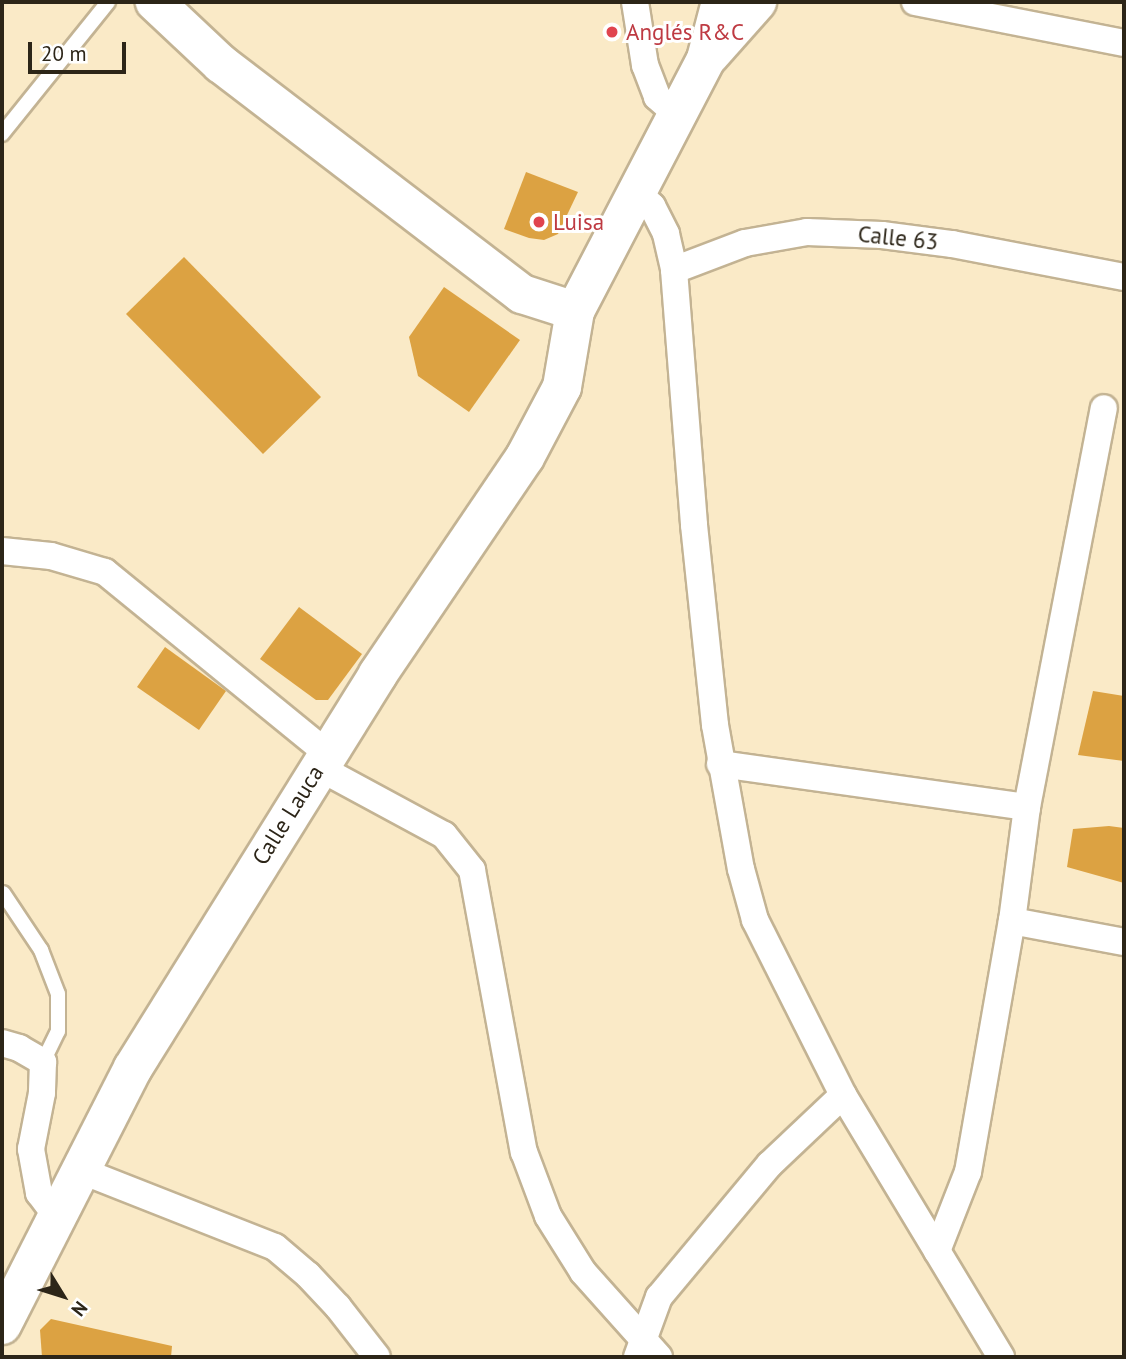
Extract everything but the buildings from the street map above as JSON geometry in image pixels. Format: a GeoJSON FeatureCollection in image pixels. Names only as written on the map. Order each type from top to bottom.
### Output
{"type":"FeatureCollection","features":[{"type":"Feature","properties":{"kind":"street"},"geometry":{"type":"LineString","coordinates":[[155,2],[221,64],[522,294],[575,311]]}},
{"type":"Feature","properties":{"kind":"street"},"geometry":{"type":"LineString","coordinates":[[635,2],[645,65],[657,97],[678,115]]}},
{"type":"Feature","properties":{"kind":"street"},"geometry":{"type":"LineString","coordinates":[[706,59],[721,2]]}},
{"type":"Feature","properties":{"kind":"street"},"geometry":{"type":"LineString","coordinates":[[706,59],[757,2]]}},
{"type":"Feature","properties":{"kind":"street"},"geometry":{"type":"LineString","coordinates":[[915,2],[1124,43]]}},
{"type":"Feature","properties":{"kind":"street","name":"Calle Lauca"},"geometry":{"type":"LineString","coordinates":[[2,1325],[133,1068],[323,760],[524,457],[562,387],[575,311],[639,194],[706,59]]}},
{"type":"Feature","properties":{"kind":"street"},"geometry":{"type":"LineString","coordinates":[[639,194],[652,206],[666,234],[674,270],[694,525],[720,764],[755,920],[844,1095],[1001,1357]]}},
{"type":"Feature","properties":{"kind":"street","name":"Calle 63"},"geometry":{"type":"LineString","coordinates":[[674,270],[745,243],[807,232],[881,235],[952,244],[1124,277]]}},
{"type":"Feature","properties":{"kind":"street"},"geometry":{"type":"LineString","coordinates":[[937,1251],[968,1172],[1012,921],[1027,807],[1104,408]]}},
{"type":"Feature","properties":{"kind":"street"},"geometry":{"type":"LineString","coordinates":[[2,551],[51,556],[105,572],[323,760],[444,835],[472,870],[524,1152],[548,1216],[583,1272],[646,1352]]}},
{"type":"Feature","properties":{"kind":"street"},"geometry":{"type":"LineString","coordinates":[[720,764],[1027,807]]}},
{"type":"Feature","properties":{"kind":"street"},"geometry":{"type":"LineString","coordinates":[[1012,921],[1124,942]]}},
{"type":"Feature","properties":{"kind":"street"},"geometry":{"type":"LineString","coordinates":[[2,1042],[43,1062],[42,1093],[31,1149],[39,1193],[57,1217]]}},
{"type":"Feature","properties":{"kind":"street"},"geometry":{"type":"LineString","coordinates":[[646,1352],[659,1297],[769,1164],[844,1095]]}},
{"type":"Feature","properties":{"kind":"street"},"geometry":{"type":"LineString","coordinates":[[82,1171],[275,1247],[308,1275],[338,1307],[377,1357]]}},
{"type":"Feature","properties":{"kind":"lane"},"geometry":{"type":"LineString","coordinates":[[2,134],[108,2]]}},
{"type":"Feature","properties":{"kind":"lane"},"geometry":{"type":"LineString","coordinates":[[3,893],[41,950],[58,994],[58,1031],[43,1062]]}},
{"type":"Feature","properties":{"kind":"place","name":"Anglés R&C"},"geometry":{"type":"Point","coordinates":[612,32]}},
{"type":"Feature","properties":{"kind":"place","name":"Luisa"},"geometry":{"type":"Point","coordinates":[539,222]}}]}
